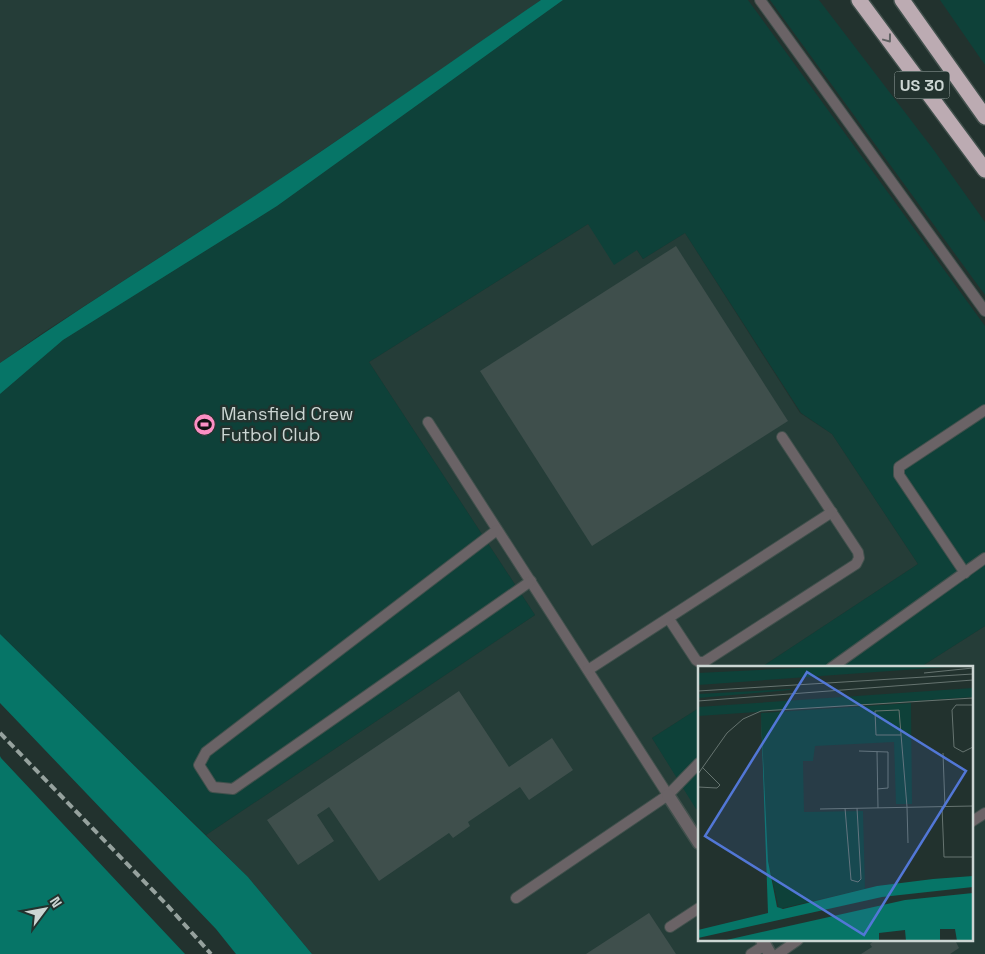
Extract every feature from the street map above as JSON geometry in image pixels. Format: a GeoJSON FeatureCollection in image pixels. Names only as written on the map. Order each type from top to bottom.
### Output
{"type":"FeatureCollection","features":[{"type":"Feature","properties":{"kind":"highway","name":"US 30"},"geometry":{"type":"LineString","coordinates":[[859,0],[985,170]]}},
{"type":"Feature","properties":{"kind":"highway","name":"US 30"},"geometry":{"type":"LineString","coordinates":[[902,0],[985,118]]}},
{"type":"Feature","properties":{"kind":"street"},"geometry":{"type":"LineString","coordinates":[[668,794],[698,841]]}},
{"type":"Feature","properties":{"kind":"lane"},"geometry":{"type":"LineString","coordinates":[[760,0],[985,311]]}},
{"type":"Feature","properties":{"kind":"lane"},"geometry":{"type":"LineString","coordinates":[[965,573],[899,475],[899,467],[985,410]]}},
{"type":"Feature","properties":{"kind":"lane"},"geometry":{"type":"LineString","coordinates":[[428,422],[668,794]]}},
{"type":"Feature","properties":{"kind":"lane"},"geometry":{"type":"LineString","coordinates":[[669,618],[696,660],[704,662],[856,564],[859,558],[858,552],[782,437]]}},
{"type":"Feature","properties":{"kind":"lane"},"geometry":{"type":"LineString","coordinates":[[588,670],[832,512]]}},
{"type":"Feature","properties":{"kind":"lane"},"geometry":{"type":"LineString","coordinates":[[497,530],[206,752],[199,765],[213,787],[233,789],[530,582]]}},
{"type":"Feature","properties":{"kind":"lane"},"geometry":{"type":"LineString","coordinates":[[834,666],[985,558]]}},
{"type":"Feature","properties":{"kind":"lane"},"geometry":{"type":"LineString","coordinates":[[516,898],[668,794],[698,764]]}},
{"type":"Feature","properties":{"kind":"lane"},"geometry":{"type":"LineString","coordinates":[[972,821],[985,813]]}},
{"type":"Feature","properties":{"kind":"lane"},"geometry":{"type":"LineString","coordinates":[[670,927],[698,909]]}},
{"type":"Feature","properties":{"kind":"lane"},"geometry":{"type":"LineString","coordinates":[[778,954],[795,942]]}},
{"type":"Feature","properties":{"kind":"lane"},"geometry":{"type":"LineString","coordinates":[[751,954],[766,947]]}},
{"type":"Feature","properties":{"kind":"shaded area"},"geometry":{"type":"Polygon","coordinates":[[[0,0],[541,0],[258,194],[44,332],[0,363],[0,0]]]}},
{"type":"Feature","properties":{"kind":"shaded area"},"geometry":{"type":"Polygon","coordinates":[[[588,224],[637,250],[643,259],[685,233],[800,413],[832,434],[918,564],[763,666],[698,666],[698,709],[652,738],[698,808],[698,942],[972,942],[972,666],[922,666],[985,626],[985,954],[312,954],[248,877],[206,835],[535,615],[369,362],[588,224]]]}},
{"type":"Feature","properties":{"kind":"green space"},"geometry":{"type":"Polygon","coordinates":[[[541,0],[563,0],[277,206],[63,340],[0,394],[0,363],[292,171],[541,0]]]}},
{"type":"Feature","properties":{"kind":"green space","name":"Mansfield Crew Futbol Club"},"geometry":{"type":"Polygon","coordinates":[[[563,0],[748,0],[985,326],[985,626],[922,666],[763,666],[918,564],[832,434],[801,413],[685,233],[643,259],[637,250],[614,265],[588,224],[369,362],[535,615],[206,835],[0,634],[0,394],[63,340],[277,206],[563,0]]]}},
{"type":"Feature","properties":{"kind":"green space"},"geometry":{"type":"Polygon","coordinates":[[[770,0],[819,0],[933,149],[985,222],[985,295],[770,0]]]}},
{"type":"Feature","properties":{"kind":"green space"},"geometry":{"type":"Polygon","coordinates":[[[940,0],[985,0],[985,65],[940,0]]]}},
{"type":"Feature","properties":{"kind":"green space"},"geometry":{"type":"Polygon","coordinates":[[[0,634],[248,877],[312,954],[236,954],[216,929],[0,703],[0,634]]]}},
{"type":"Feature","properties":{"kind":"green space"},"geometry":{"type":"Polygon","coordinates":[[[698,709],[698,808],[696,809],[652,738],[698,709]]]}},
{"type":"Feature","properties":{"kind":"green space"},"geometry":{"type":"Polygon","coordinates":[[[0,756],[1,758],[185,954],[0,954],[0,756]]]}},
{"type":"Feature","properties":{"kind":"building"},"geometry":{"type":"Polygon","coordinates":[[[676,246],[788,421],[592,546],[480,371],[676,246]]]}},
{"type":"Feature","properties":{"kind":"building"},"geometry":{"type":"Polygon","coordinates":[[[459,691],[509,767],[552,738],[573,770],[529,800],[520,787],[468,822],[470,826],[453,838],[449,833],[379,881],[329,807],[317,815],[334,841],[298,865],[267,820],[459,691]]]}},
{"type":"Feature","properties":{"kind":"building"},"geometry":{"type":"Polygon","coordinates":[[[649,913],[676,954],[586,954],[649,913]]]}},
{"type":"Feature","properties":{"kind":"building"},"geometry":{"type":"Polygon","coordinates":[[[872,942],[956,942],[959,948],[950,954],[861,954],[872,947],[870,944],[872,942]]]}},
{"type":"Feature","properties":{"kind":"railway"},"geometry":{"type":"LineString","coordinates":[[0,733],[167,905],[211,954]]}},
{"type":"Feature","properties":{"kind":"place","name":"Mansfield Crew Futbol Club"},"geometry":{"type":"Point","coordinates":[205,424]}}]}
